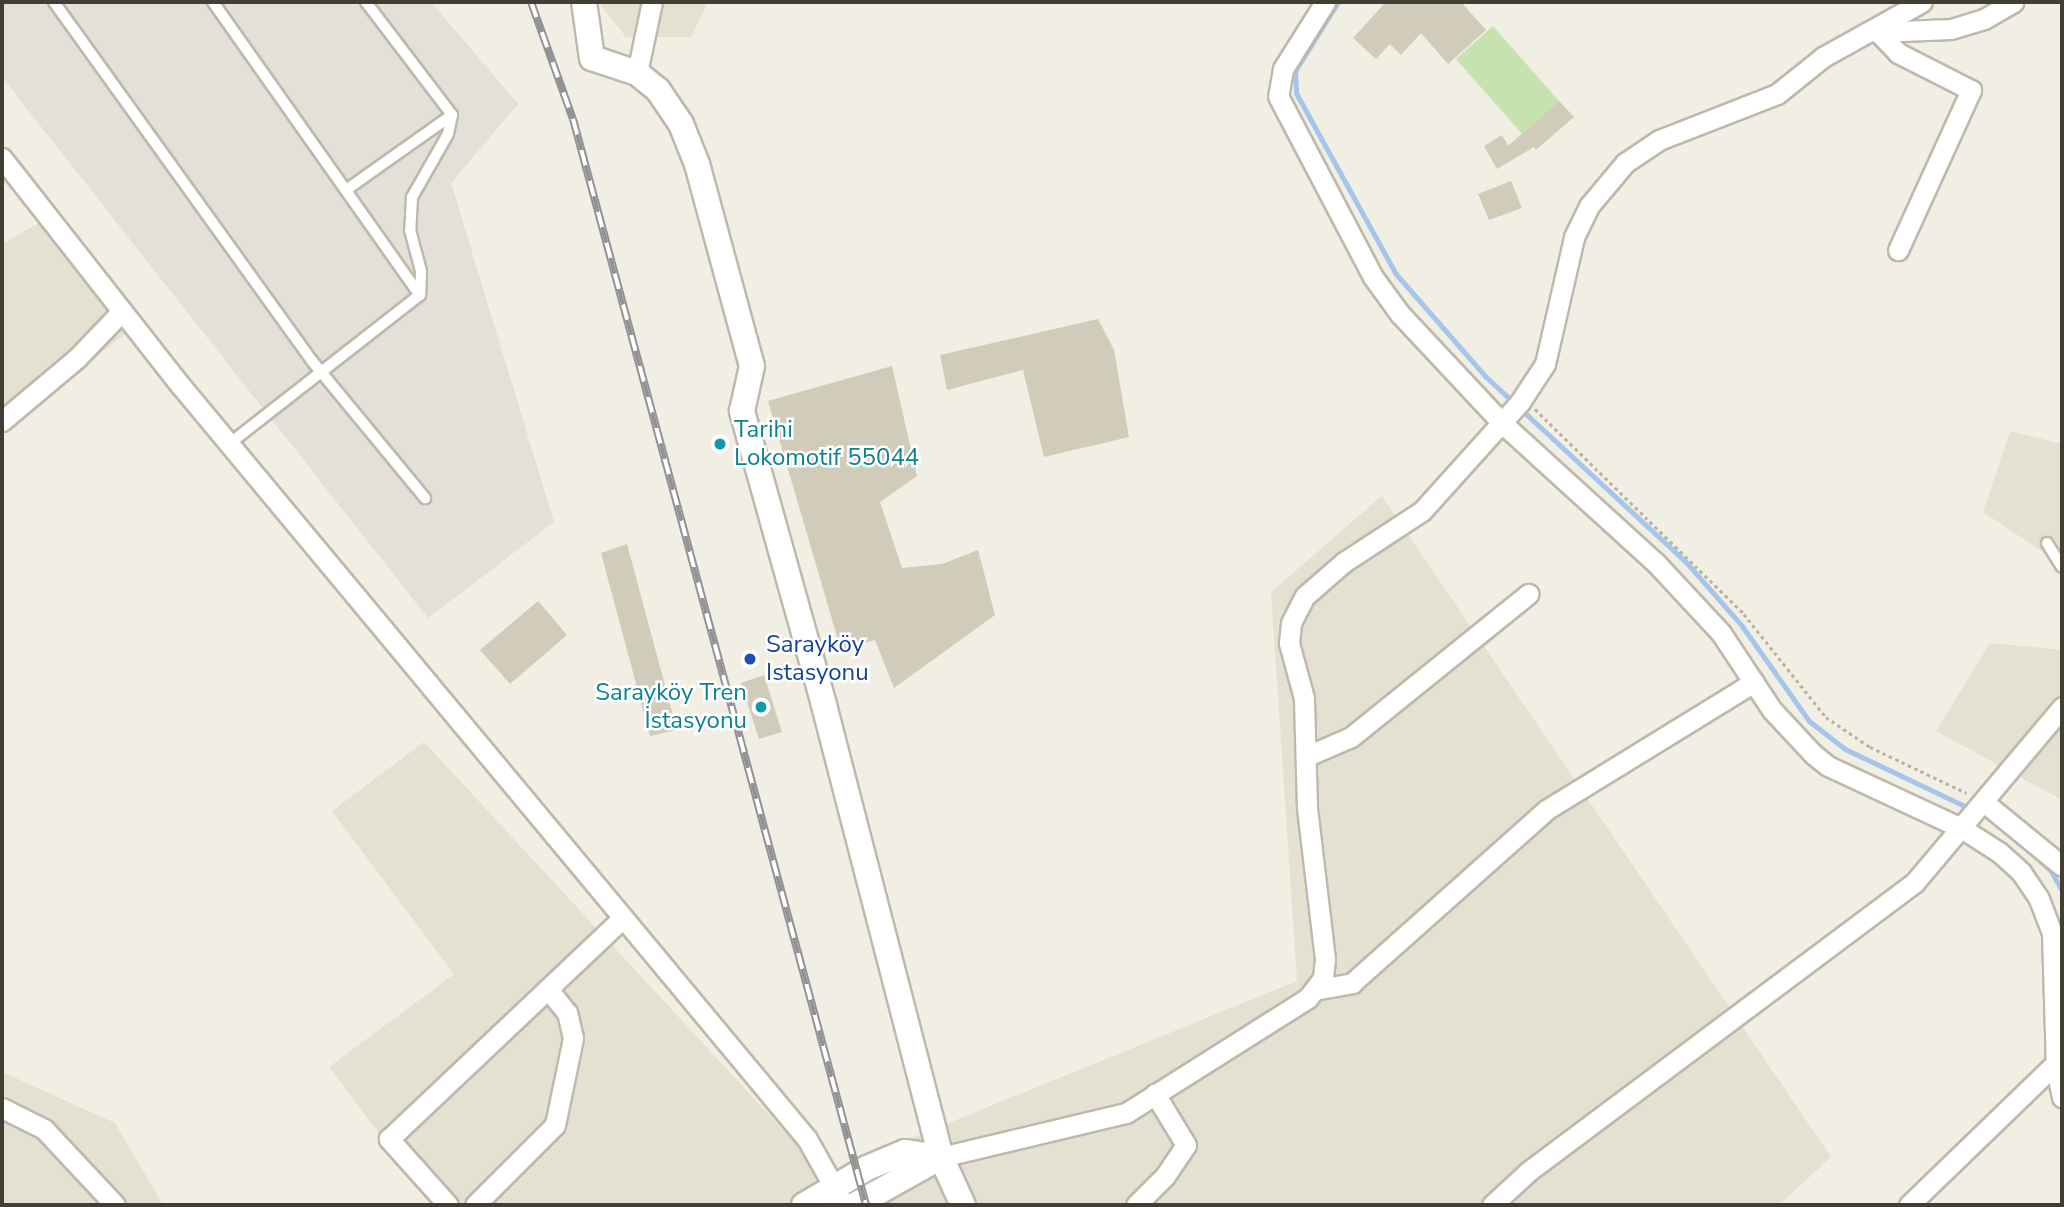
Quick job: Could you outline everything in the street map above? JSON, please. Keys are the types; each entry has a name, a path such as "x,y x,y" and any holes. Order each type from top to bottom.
{"street":[{"path":"584,2 592,58 637,73 658,90 681,124 697,164 752,366 741,411 824,705 941,1157 963,1205"},
{"path":"637,73 652,2"},
{"path":"1325,2 1279,79 1283,111 1373,277 1400,314 1505,420 1655,562 1721,633 1785,726 1828,766 1966,826 2010,862 2039,899 2052,933 2059,1038 2056,1063 2062,1097"},
{"path":"855,1205 941,1157 1126,1113 1314,990 1323,978 1325,959 1307,807 1304,698 1289,643 1297,610 1319,581 1422,511 1522,399 1545,364 1574,237 1589,206 1625,163 1659,140 1777,94 1823,57 1876,30 1922,2"},
{"path":"1876,30 1951,29 1984,19 2014,2"},
{"path":"1876,30 1898,53 1972,90 1898,250"},
{"path":"2,158 229,444 807,1139 841,1196"},
{"path":"2,421 77,358 122,311"},
{"path":"1307,755 1350,737 1528,594"},
{"path":"1314,990 1352,983 1546,810 1754,682"},
{"path":"1492,1205 1529,1171 1914,883 1966,826 2062,707"},
{"path":"1984,804 2062,866"},
{"path":"448,1205 389,1139 623,918"},
{"path":"475,1205 555,1125 573,1038 567,1013 548,989"},
{"path":"1909,1205 2056,1063"},
{"path":"1136,1205 1186,1145 1155,1094"},
{"path":"2,1108 44,1129 115,1205"},
{"path":"804,1205 841,1196 905,1152 941,1157"}],"lane":[{"path":"54,2 322,372 425,498"},
{"path":"213,2 420,295"},
{"path":"229,444 420,295 421,271 410,230 412,197 449,134 452,115 366,2"},
{"path":"346,190 452,115"},
{"path":"2047,543 2062,567"}],"path":[{"path":"1522,399 1744,614 1826,718 1862,743 1984,804"}],"shaded area":[{"path":"2,2 431,2 518,104 451,183 554,522 428,618 2,77"},
{"path":"598,2 708,2 691,37 626,37"},
{"path":"58,212 126,333 2,434 2,244"},
{"path":"2010,431 2062,444 2062,565 1983,512"},
{"path":"1382,496 1831,1157 1779,1205 432,1205 329,1067 454,974 332,811 424,742 824,1174 1297,981 1271,592"},
{"path":"1990,643 2062,650 2062,800 1936,731"},
{"path":"2,1072 115,1123 163,1205 2,1205"}],"green space":[{"path":"1493,26 1559,101 1522,134 1456,59"}],"building":[{"path":"1386,2 1461,2 1486,30 1448,64 1421,33 1401,55 1390,44 1376,59 1353,38"},
{"path":"1559,101 1574,117 1536,150 1534,147 1497,169 1484,146 1502,135 1508,146"},
{"path":"1511,181 1522,208 1489,220 1478,194"},
{"path":"1098,319 1114,350 1129,437 1044,457 1023,370 947,390 940,355"},
{"path":"892,366 917,476 880,502 902,568 942,564 978,550 995,615 894,688 875,640 841,650 768,401"},
{"path":"627,544 677,730 650,736 601,553"},
{"path":"538,601 567,635 510,684 480,650"},
{"name":"Sarayköy Tren İstasyonu","path":"764,675 782,732 759,739 741,683"}],"waterway":[{"path":"1338,2 1295,71 1296,93 1396,274 1485,376 1686,562 1742,626 1809,721 1845,749 1971,809"},
{"path":"2029,851 2051,871 2062,891"}],"railway":[{"path":"531,2 573,119 866,1205"}],"place":[{"name":"Tarihi Lokomotif 55044","path":"720,444"},
{"name":"Sarayköy Istasyonu","path":"750,659"},
{"name":"Sarayköy Tren İstasyonu","path":"761,707"}]}
